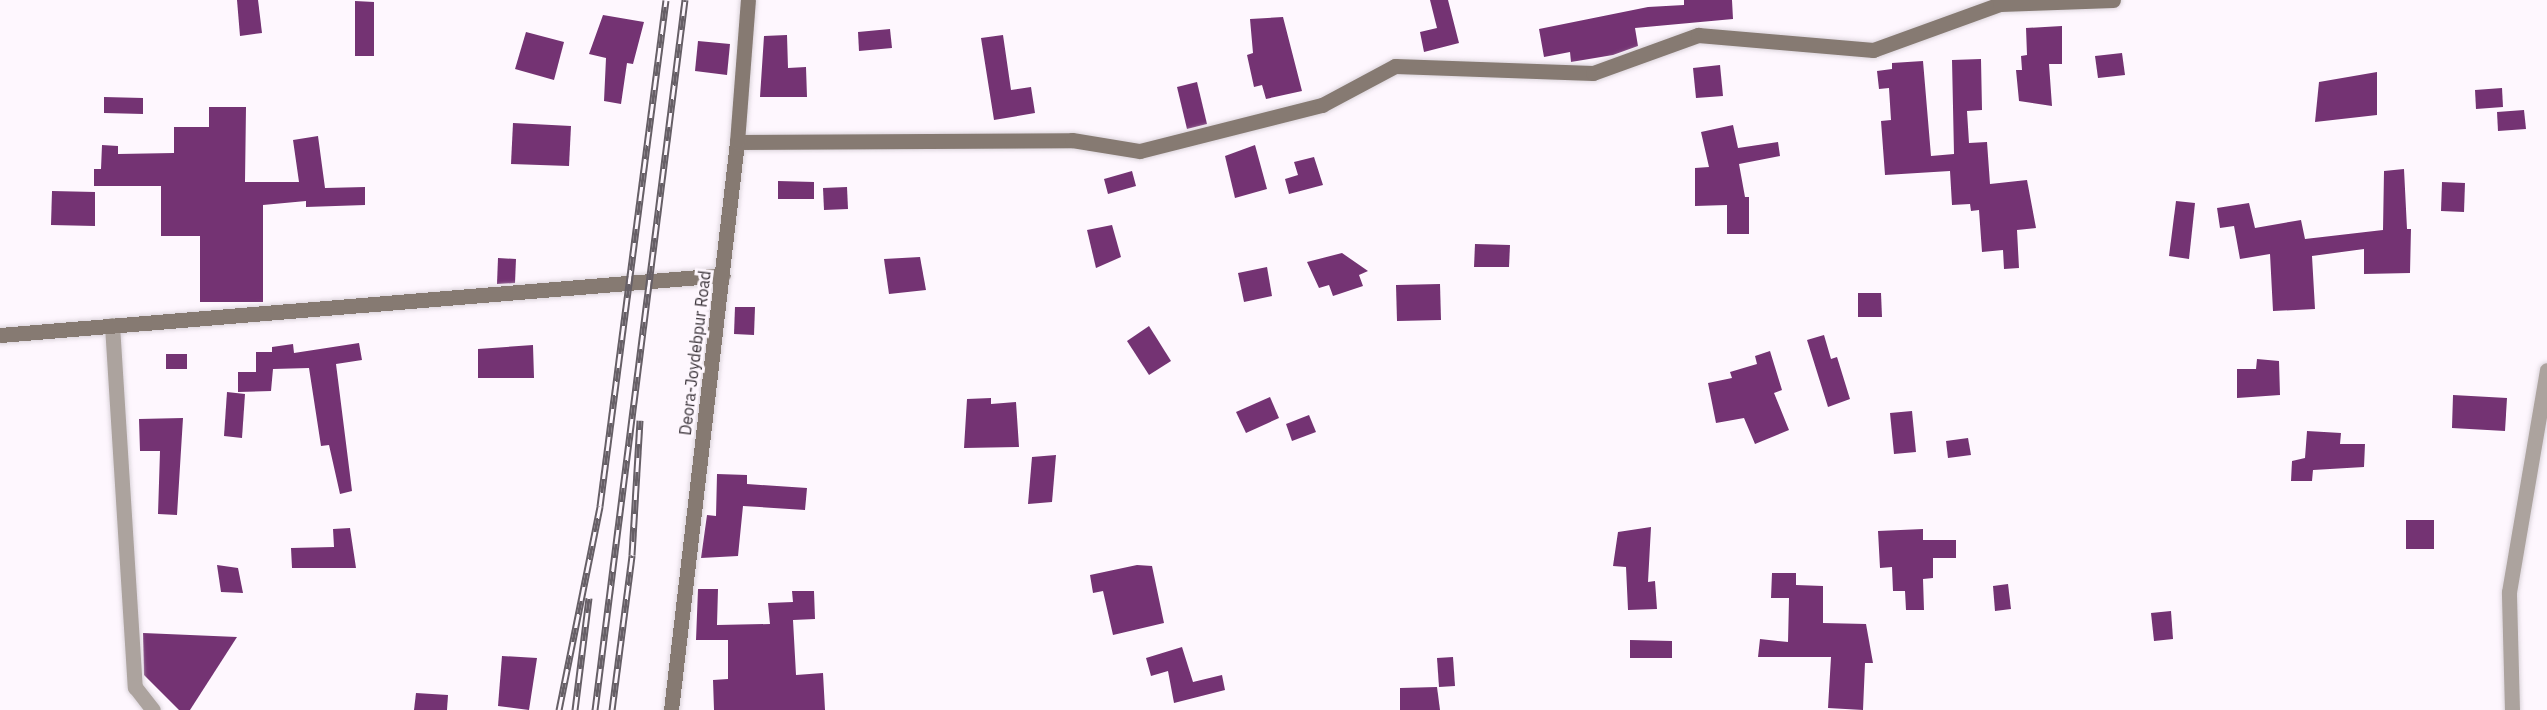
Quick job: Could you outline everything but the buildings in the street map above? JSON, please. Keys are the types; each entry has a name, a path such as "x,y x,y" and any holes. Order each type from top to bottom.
{"street":[{"name":"Deora-Joydebpur Road","path":"671,710 723,275 737,142 748,0"},
{"path":"737,142 1072,140 1140,152 1322,105 1395,66 1593,73 1698,35 1873,50 2000,4 2113,0"},
{"path":"0,335 723,275"},
{"path":"111,325 135,687 153,710"},
{"path":"2512,710 2509,592 2547,370"}],"railway":[{"path":"559,710 600,506 666,0"},
{"path":"595,710 685,0"},
{"path":"612,710 632,555 640,420"},
{"path":"575,710 589,598"}]}
